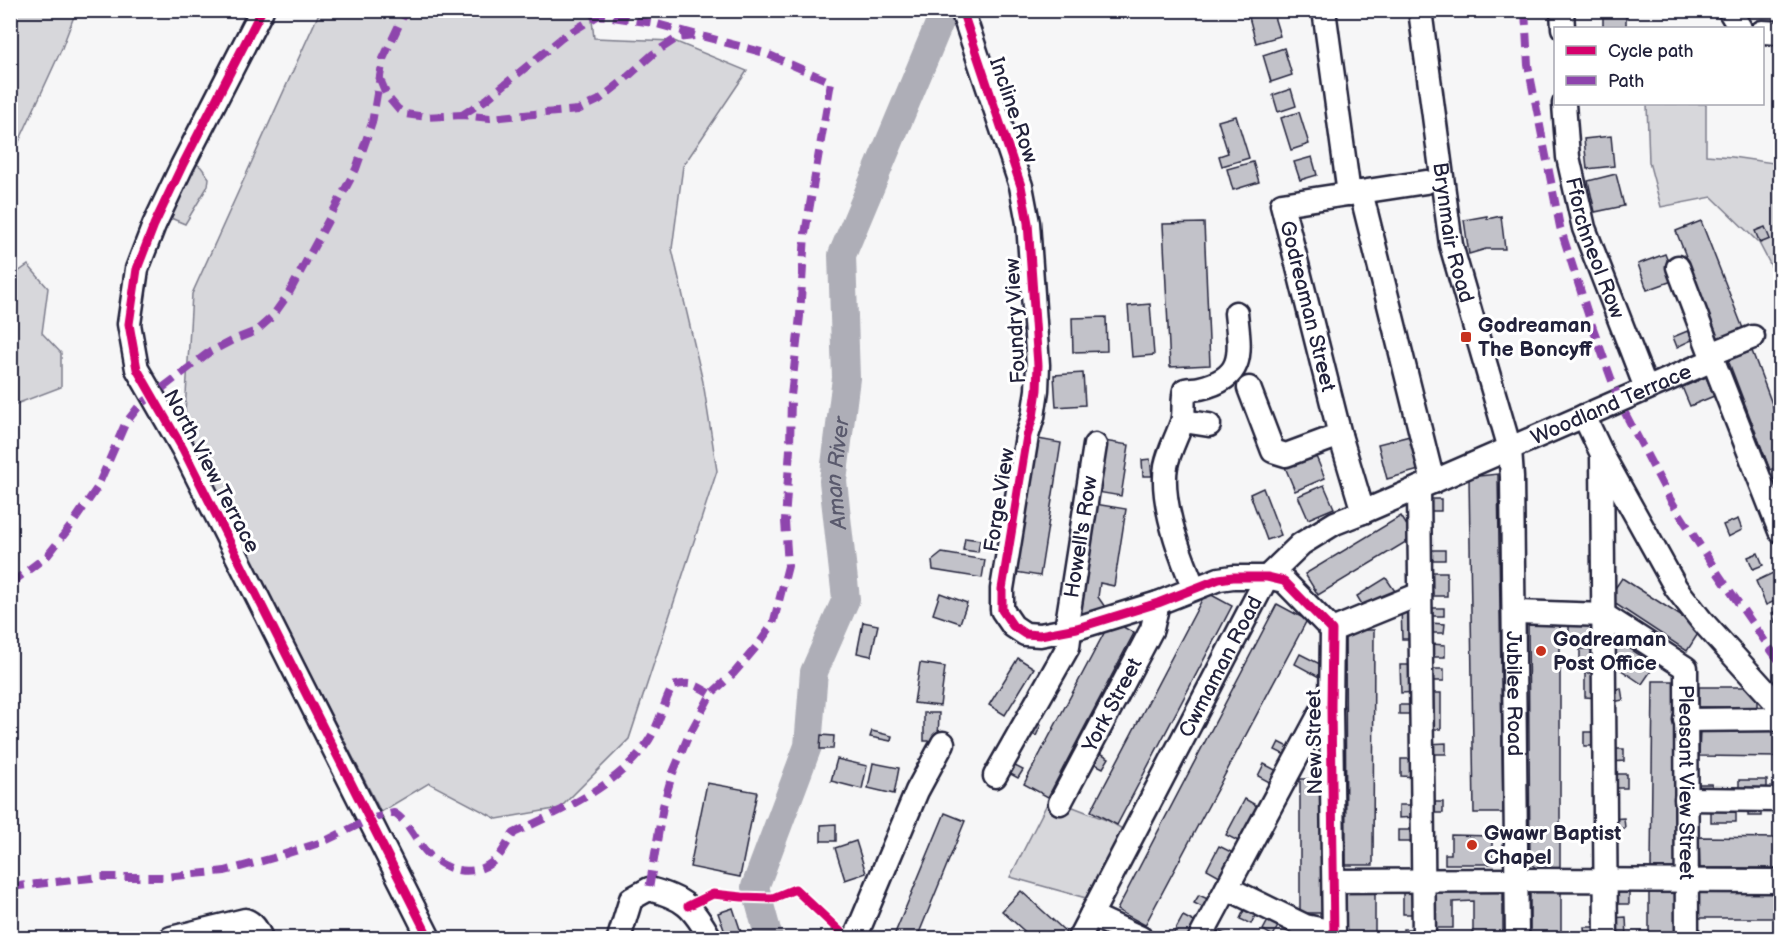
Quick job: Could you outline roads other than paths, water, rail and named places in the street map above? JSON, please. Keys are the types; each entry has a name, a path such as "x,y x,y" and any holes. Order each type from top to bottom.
{"street":[{"name":"North View Terrace","path":"262,10 182,166 154,225 137,269 129,324 137,369 183,449 429,939"},
{"name":"Incline Row","path":"962,10 1021,186 1029,223"},
{"path":"1324,10 1355,193 1426,485 1420,594 1424,939"},
{"name":"Brynmair Road","path":"1420,10 1451,245 1510,449"},
{"path":"1562,10 1563,27"},
{"path":"1729,10 1739,27"},
{"path":"1764,32 1780,33"},
{"name":"Fforchneol Row","path":"1564,105 1568,157 1584,228 1646,388"},
{"name":"Godreaman Street","path":"1364,512 1340,435 1282,204 1426,182"},
{"name":"Foundry View","path":"1029,223 1038,365 1033,417"},
{"name":"Woodland Terrace","path":"1678,267 1780,531"},
{"path":"1194,588 1165,498 1165,477 1167,464 1183,420 1185,390 1198,389 1219,381 1237,365 1239,344 1236,313"},
{"path":"1712,357 1753,337"},
{"name":"Woodland Terrace","path":"1510,449 1712,357"},
{"path":"1249,388 1273,451 1286,455 1340,435"},
{"path":"1584,416 1602,454 1676,588 1701,620 1780,707"},
{"name":"Forge View","path":"1033,417 1027,436 1002,589 1002,610 1013,626 1025,634 1040,635 1066,630"},
{"path":"1183,420 1209,425"},
{"name":"Howell's Row","path":"995,776 1068,646 1069,639 1066,630 1095,445"},
{"name":"Cwmaman Road","path":"1079,939 1267,577 1301,544 1335,523 1510,449"},
{"name":"Jubilee Road","path":"1510,449 1517,939"},
{"path":"1602,454 1606,939"},
{"path":"1066,630 1158,603 1219,579 1233,577 1267,577 1284,581 1332,630 1420,594"},
{"name":"York Street","path":"1060,803 1152,629 1158,603"},
{"path":"1514,612 1604,615"},
{"name":"Pleasant View Street","path":"1604,615 1686,668 1687,939"},
{"name":"New Street","path":"1332,630 1334,935"},
{"path":"1200,939 1321,712 1331,707"},
{"path":"1685,720 1780,719"},
{"path":"855,939 917,791 943,743"},
{"path":"1686,799 1780,800"},
{"path":"1334,881 1780,881"},
{"path":"1227,888 1305,926 1334,935"},
{"path":"619,939 631,899 649,889 670,894 688,906 699,918 710,939"},
{"path":"1091,915 1141,939"},
{"path":"171,939 244,920 255,926 261,939"}],"waterway":[{"name":"Aman River","path":"769,938 755,887 808,746 814,672 846,599 833,481 846,378 842,255 941,19 938,10"}],"place":[{"name":"Godreaman The Boncyff","path":"1466,337"},
{"name":"Godreaman Post Office","path":"1541,651"},
{"name":"Gwawr Baptist Chapel","path":"1472,845"}]}
